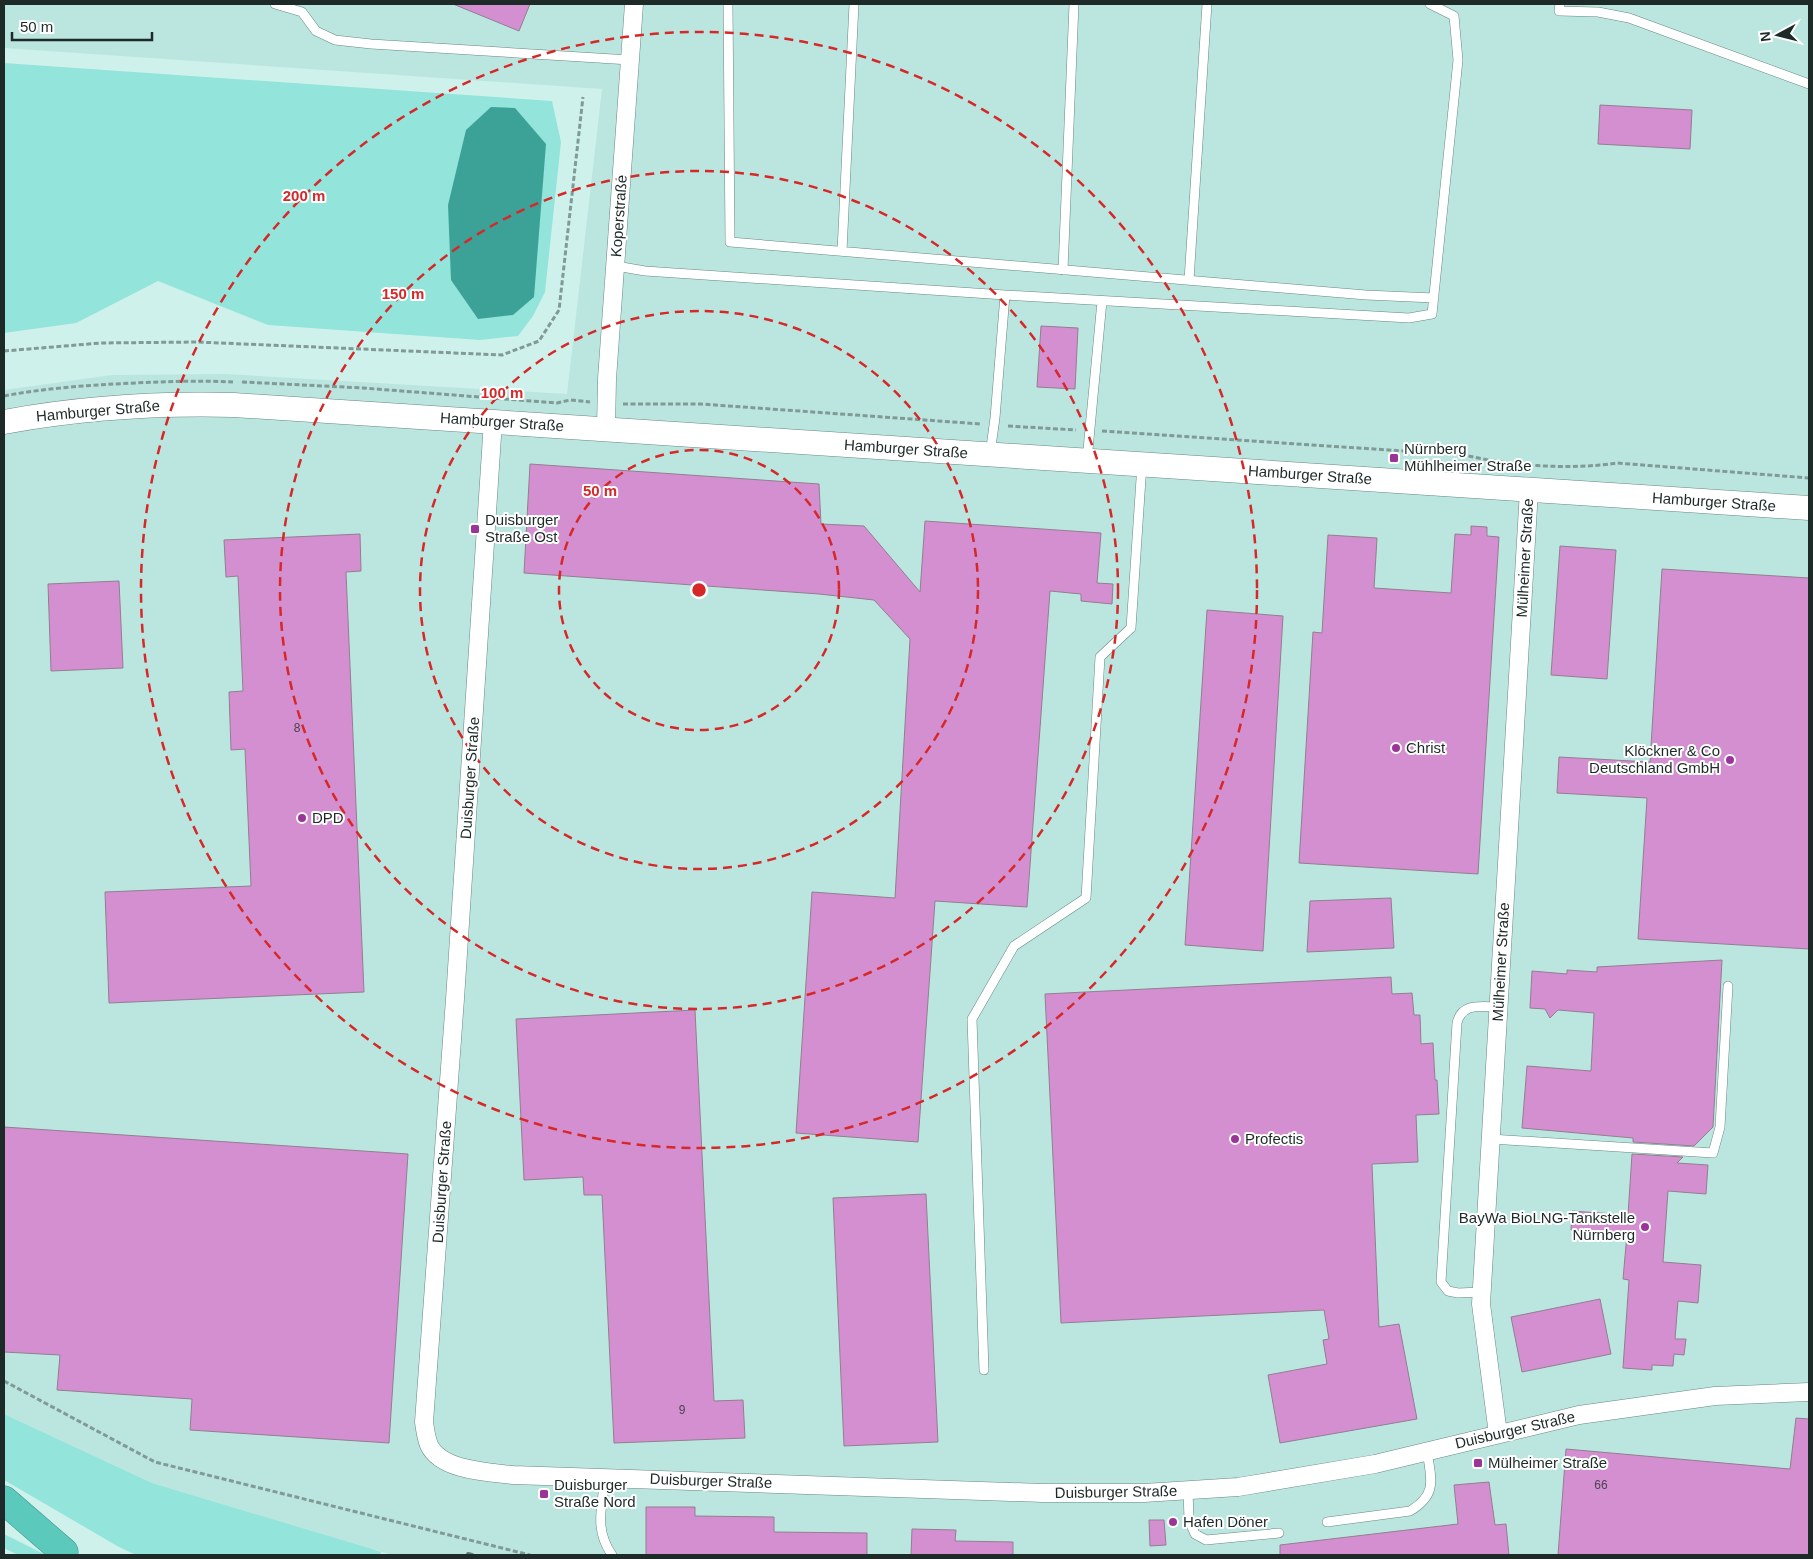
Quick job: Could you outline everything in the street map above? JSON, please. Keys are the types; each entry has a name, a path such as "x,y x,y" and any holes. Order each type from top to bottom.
{"highway":[{"path":"4,1500 68,1554"},
{"path":"4,1522 68,1554"}],"street":[{"name":"Koperstraße","path":"606,429 606,403 634,4"},
{"name":"Hamburger Straße","path":"4,422 82,410 135,406 198,404 259,406 1809,508"},
{"name":"Duisburger Straße","path":"493,421 455,999 424,1422 429,1446 442,1458 458,1467 514,1474 1043,1493 1144,1493 1256,1485 1374,1464 1579,1415 1715,1396 1809,1392"},
{"name":"Mülheimer Straße","path":"1498,1434 1481,1304 1528,490"}],"lane":[{"path":"275,4 302,12 316,31 334,40 630,60"},
{"path":"728,4 730,242 1366,295 1434,298"},
{"path":"842,251 854,4"},
{"path":"1063,270 1074,4"},
{"path":"1189,280 1207,4"},
{"path":"616,266 645,271 1102,301 1409,318 1432,314 1458,60 1454,16 1430,4"},
{"path":"1560,4 1559,11 1598,12 1628,18 1809,84"},
{"path":"990,454 1005,295"},
{"path":"1087,461 1102,301"},
{"path":"984,1370 972,1019 1014,946 1086,898 1100,657 1131,628 1142,464"},
{"path":"1491,1139 1713,1153 1720,1127 1728,986"},
{"path":"1482,1292 1458,1293 1448,1291 1441,1282 1457,1023 1459,1015 1469,1008 1499,1007"},
{"path":"1327,1522 1410,1511 1422,1504 1430,1494 1431,1476 1427,1451"},
{"path":"605,1478 600,1527 604,1543 612,1555"},
{"path":"1188,1490 1189,1520 1195,1534 1206,1540 1279,1533"}],"path":[{"path":"4,351 101,343 197,342 502,355 539,341 559,310 583,97"},
{"path":"4,396 79,386 203,381 363,388 557,403 570,400 639,405 665,403 701,404 1464,455 1491,461 1530,464 1568,466 1617,463 1809,478"},
{"path":"4,1380 155,1462 530,1555"}],"shaded area":[{"path":"4,4 1809,4 1809,1555 392,1555 152,1483 4,1414 4,390 112,375 225,374 567,394 602,89 4,48"},
{"path":"4,63 552,101 561,142 545,292 533,316 518,336 480,340 268,325 158,281 76,323 4,333"},
{"path":"491,107 515,108 546,144 534,297 513,315 478,319 451,280 448,205 466,130"},
{"path":"4,1414 152,1483 369,1548 381,1552 380,1555 136,1555 4,1480"},
{"path":"4,1534 46,1555 18,1555 4,1548"}],"building":[{"path":"453,4 530,4 519,31"},
{"path":"1600,105 1692,110 1690,149 1598,144"},
{"path":"1041,326 1078,328 1075,389 1037,387"},
{"path":"530,464 819,484 821,524 864,526 920,592 925,521 1101,533 1097,583 1113,584 1112,604 1081,601 1081,594 1050,591 1027,907 935,901 918,1142 796,1133 812,892 895,898 910,639 874,600 819,594 524,573"},
{"name":"Christ","path":"1471,526 1487,527 1487,536 1499,537 1478,874 1299,863 1313,632 1322,633 1328,535 1377,538 1374,588 1451,593 1455,534 1471,535"},
{"name":"DPD","path":"360,534 361,571 346,572 364,992 109,1003 105,892 251,886 245,749 231,750 229,692 243,691 238,576 226,577 224,540"},
{"path":"1560,546 1616,550 1607,679 1551,675"},
{"name":"Klöckner & Co Deutschland GmbH","path":"1662,569 1809,578 1809,949 1638,939 1647,798 1557,793 1559,757 1650,762"},
{"path":"119,581 123,668 51,671 48,584"},
{"path":"1207,610 1283,616 1263,951 1185,945"},
{"path":"1391,898 1394,948 1307,952 1310,901"},
{"path":"1722,960 1713,1127 1694,1146 1633,1142 1633,1138 1522,1128 1527,1066 1591,1071 1594,1013 1558,1010 1550,1018 1545,1009 1530,1008 1532,971 1567,974 1567,970 1597,972 1597,967"},
{"name":"Profectis","path":"1391,977 1392,994 1412,993 1414,1015 1420,1015 1421,1044 1433,1043 1439,1114 1416,1115 1418,1162 1372,1164 1379,1327 1399,1324 1417,1419 1280,1443 1268,1375 1327,1364 1323,1340 1329,1339 1324,1310 1061,1323 1045,994"},
{"path":"695,1010 714,1401 743,1400 745,1438 614,1443 602,1195 584,1195 583,1177 524,1180 516,1019"},
{"path":"4,1127 408,1154 389,1443 190,1430 192,1399 57,1390 60,1355 4,1352"},
{"path":"1632,1154 1683,1157 1677,1163 1708,1165 1706,1194 1668,1191 1663,1262 1701,1265 1698,1303 1678,1301 1675,1339 1686,1339 1684,1355 1674,1354 1673,1366 1652,1365 1652,1370 1623,1368 1629,1280 1623,1279 1627,1234 1571,1230 1572,1211 1628,1215"},
{"path":"926,1194 938,1442 844,1446 833,1198"},
{"path":"1600,1299 1611,1354 1522,1372 1511,1317"},
{"path":"1796,1418 1809,1419 1809,1555 1558,1555 1566,1449 1790,1469"},
{"path":"1489,1482 1495,1525 1506,1524 1509,1555 1280,1555 1280,1545 1458,1524 1454,1485"},
{"path":"646,1507 695,1507 695,1516 774,1517 774,1532 867,1533 867,1555 646,1555"},
{"path":"1149,1520 1164,1520 1166,1545 1150,1546"},
{"path":"912,1529 956,1530 955,1541 1013,1542 1013,1555 911,1555"}],"railway":[{"path":"468,1554 472,1555"}],"place":[{"name":"Nürnberg Mühlheimer Straße","path":"1394,458"},
{"name":"Duisburger Straße Ost","path":"475,529"},
{"name":"Christ","path":"1396,748"},
{"name":"Klöckner & Co Deutschland GmbH","path":"1730,760"},
{"name":"DPD","path":"302,818"},
{"name":"Profectis","path":"1235,1139"},
{"name":"BayWa BioLNG-Tankstelle Nürnberg","path":"1645,1227"},
{"name":"Mülheimer Straße","path":"1478,1463"},
{"name":"Duisburger Straße Nord","path":"544,1494"},
{"name":"Hafen Döner","path":"1173,1522"}]}
